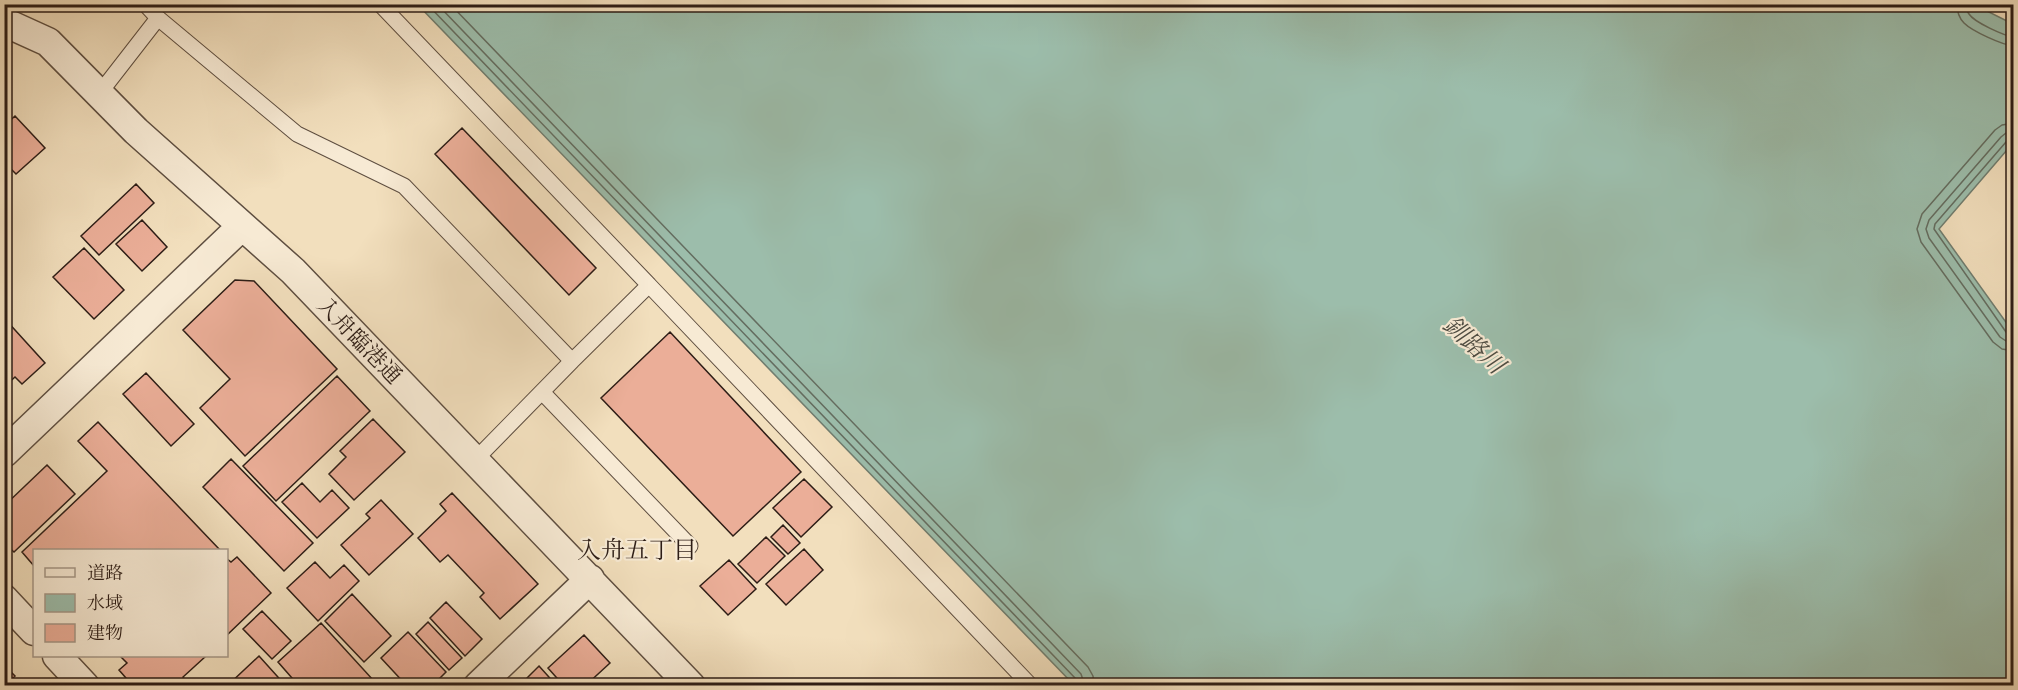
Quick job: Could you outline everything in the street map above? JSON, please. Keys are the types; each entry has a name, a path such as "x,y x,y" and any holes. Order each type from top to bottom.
{"street":[{"name":"入舟臨港通","path":"4,22 48,42 136,132 293,271 691,686"},
{"path":"4,453 242,225"},
{"path":"478,686 590,579"},
{"path":"4,599 33,631"},
{"path":"58,657 85,686"}],"lane":[{"path":"145,4 158,18 297,134 404,186 572,361"},
{"path":"380,4 1031,686"},
{"path":"99,94 158,18"},
{"path":"475,460 649,285"},
{"path":"542,392 690,546"}],"water":[{"name":"釧路川","path":"418,5 1975,5 2013,24 2013,143 1939,229 2013,332 2013,685 1074,685"}],"building":[{"path":"15,116 45,148 16,174 4,162 4,126"},
{"path":"462,128 596,268 569,295 435,154"},
{"path":"136,184 154,203 99,255 81,236"},
{"path":"142,220 167,247 142,271 116,244"},
{"path":"84,248 124,290 94,319 53,277"},
{"path":"235,280 254,281 337,369 245,456 200,408 230,379 183,330"},
{"path":"5,319 45,363 22,384 15,377 4,387"},
{"path":"670,332 801,472 733,536 601,398"},
{"path":"146,373 194,424 171,446 123,394"},
{"path":"337,376 370,411 276,501 243,466"},
{"path":"373,419 405,452 354,500 329,474 346,457 340,451"},
{"path":"98,422 219,549 33,549 33,565 22,552 107,471 78,441"},
{"path":"231,459 313,543 284,571 203,487"},
{"path":"47,465 75,494 14,552 4,543 4,506"},
{"path":"804,479 832,507 801,537 773,508"},
{"path":"302,483 320,502 332,490 349,508 317,538 282,502"},
{"path":"452,493 538,584 500,619 480,597 484,593 448,555 440,562 418,538 446,511 440,504"},
{"path":"381,500 413,534 369,575 341,545 370,518 366,514"},
{"path":"783,525 800,543 788,554 771,537"},
{"path":"766,537 785,556 757,583 738,564"},
{"path":"804,549 823,570 786,605 766,584"},
{"path":"237,557 271,593 228,634 228,560 231,562"},
{"path":"729,560 756,589 728,615 700,586"},
{"path":"315,562 330,578 344,565 359,581 318,621 287,588"},
{"path":"352,594 391,636 364,662 325,621"},
{"path":"446,602 482,639 465,656 430,618"},
{"path":"262,611 291,641 272,659 243,629"},
{"path":"428,622 462,658 449,670 416,634"},
{"path":"321,623 374,681 370,686 299,686 278,662"},
{"path":"408,632 446,672 432,686 407,686 381,658"},
{"path":"584,635 610,663 585,686 564,686 548,668"},
{"path":"259,656 286,686 227,686"},
{"path":"121,657 205,657 183,677 187,686 133,686 119,670 127,663"},
{"path":"4,665 15,676 5,686 4,686"},
{"path":"539,666 557,686 519,686"},
{"path":"22,680 28,686 16,686"}],"district":[{"name":"入舟五丁目","path":"637,550"}]}
